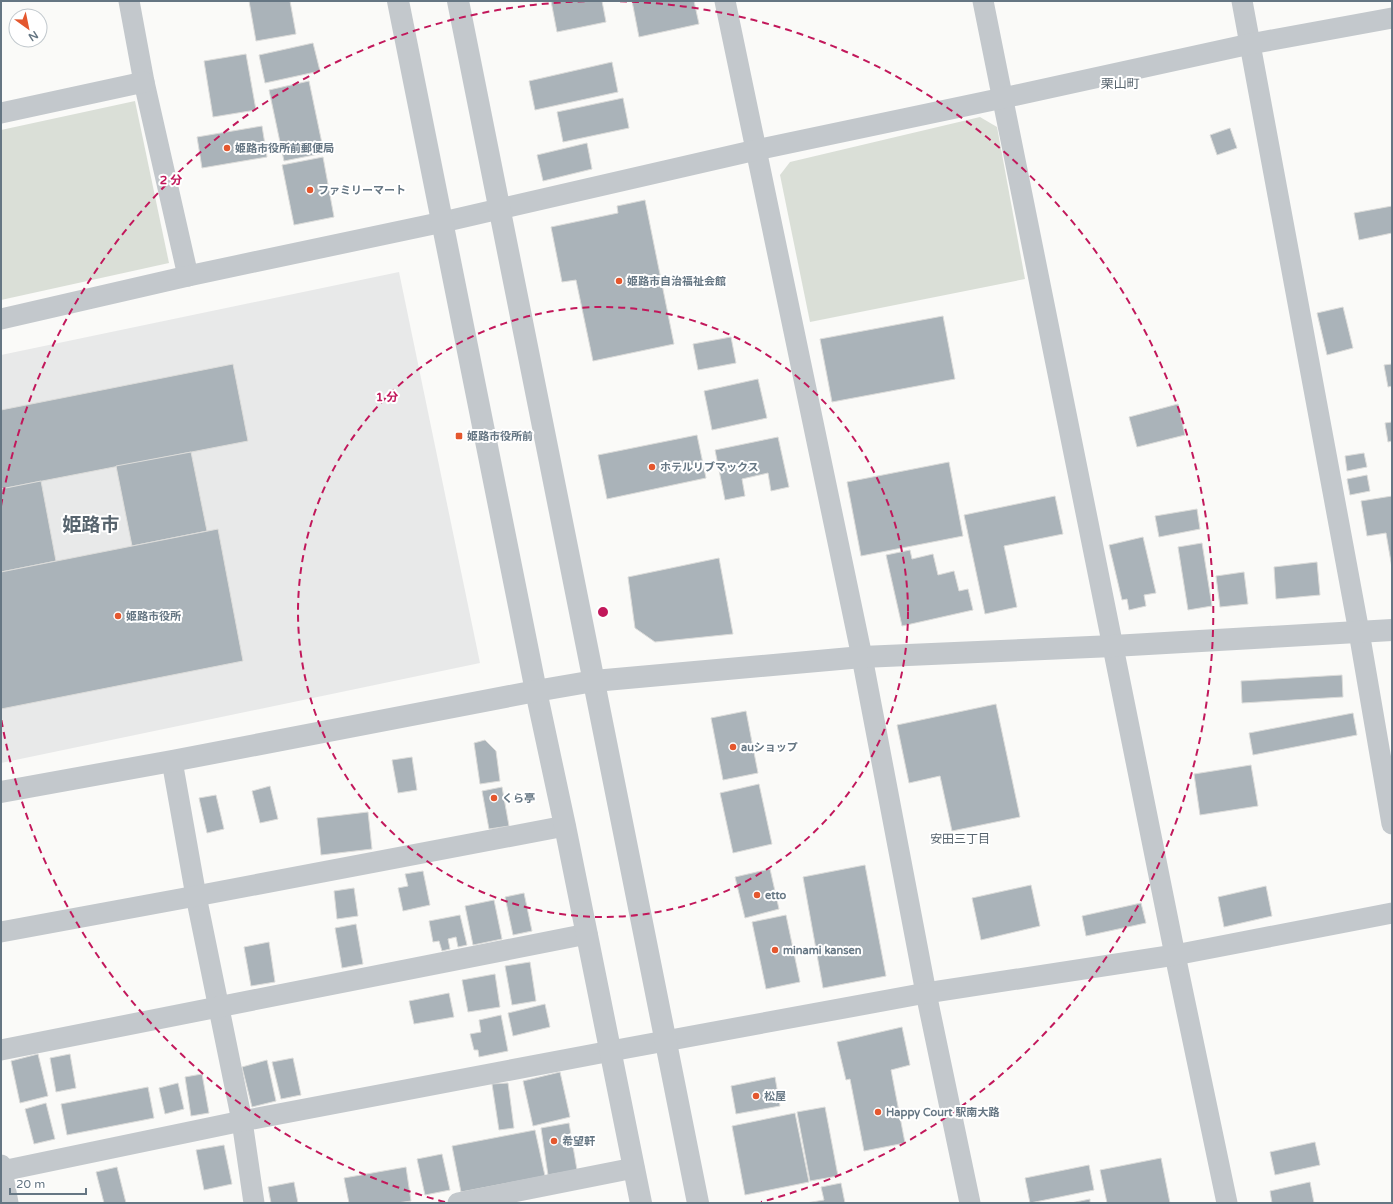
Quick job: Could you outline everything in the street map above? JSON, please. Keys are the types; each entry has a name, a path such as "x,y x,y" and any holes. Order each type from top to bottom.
{"street":[{"path":"129,1 144,82 188,276"},
{"path":"398,1 536,691 565,826 641,1203"},
{"path":"458,1 698,1203"},
{"path":"725,1 862,657 926,993 970,1203"},
{"path":"983,1 1004,98 1175,955 1227,1203"},
{"path":"1242,1 1359,632 1392,824"},
{"path":"1,319 188,276 443,222 756,150 1250,44 1392,18"},
{"path":"1,113 144,82"},
{"path":"1,792 594,681 862,657 1113,646 1392,630"},
{"path":"172,761 196,896 242,1121 254,1203"},
{"path":"1,932 565,826"},
{"path":"8,1203 2,1168 242,1121 926,993 1175,955 1392,913"},
{"path":"1,1050 586,934"},
{"path":"458,1203 634,1168"}],"shaded area":[{"path":"135,101 169,263 1,300 1,130"},
{"path":"980,117 997,127 1025,279 810,322 780,175 790,162"},
{"path":"399,272 480,663 1,763 1,355"}],"building":[{"path":"249,1 290,1 296,34 256,41"},
{"path":"551,1 602,1 606,22 557,32"},
{"path":"632,1 694,1 699,24 639,37"},
{"path":"313,43 320,71 265,83 259,55"},
{"path":"246,54 256,110 213,117 204,61"},
{"path":"612,62 618,92 535,110 529,81"},
{"path":"309,81 324,153 284,161 269,90"},
{"path":"623,98 629,128 563,142 557,112"},
{"path":"262,126 267,157 202,168 197,137"},
{"path":"1230,128 1237,148 1217,155 1210,135"},
{"path":"587,143 592,169 543,181 537,155"},
{"path":"323,157 334,217 294,225 282,165"},
{"name":"姫路市自治福祉会館","path":"645,200 674,344 593,361 576,280 562,282 551,227 618,213 617,206"},
{"path":"1392,206 1392,233 1359,240 1354,213"},
{"path":"1343,307 1353,348 1327,355 1317,313"},
{"path":"943,316 955,379 832,402 820,339"},
{"path":"731,337 736,363 698,370 693,344"},
{"path":"233,364 248,441 1,489 1,410"},
{"path":"1392,364 1392,386 1388,387 1384,365"},
{"path":"758,379 767,418 712,430 704,391"},
{"path":"1178,404 1185,435 1137,447 1129,417"},
{"path":"1392,422 1392,441 1388,442 1385,423"},
{"path":"697,435 706,478 607,499 598,455"},
{"path":"778,437 789,487 771,491 768,473 742,479 745,496 725,500 715,450"},
{"path":"191,452 207,531 132,546 116,466"},
{"path":"1364,453 1367,467 1347,471 1345,456"},
{"path":"949,462 963,536 861,556 847,482"},
{"path":"1367,475 1370,491 1350,495 1347,479"},
{"path":"41,481 56,561 1,572 1,489"},
{"path":"1055,496 1063,534 1004,546 1017,607 985,614 964,515"},
{"path":"1392,496 1392,568 1386,533 1367,536 1361,501"},
{"path":"1197,509 1200,529 1159,537 1155,516"},
{"name":"姫路市役所","path":"218,529 243,661 1,709 1,572"},
{"path":"1143,537 1156,593 1144,595 1146,606 1129,610 1127,599 1122,600 1109,545"},
{"path":"1202,543 1212,606 1188,610 1178,547"},
{"path":"910,550 912,559 933,554 938,575 954,571 959,591 968,589 973,610 902,626 886,555"},
{"path":"719,558 733,634 655,642 635,628 628,577"},
{"path":"1317,562 1320,595 1276,599 1274,567"},
{"path":"1244,572 1248,604 1220,607 1216,576"},
{"path":"1342,675 1343,697 1242,703 1241,681"},
{"path":"996,704 1020,817 952,831 940,776 909,783 897,725"},
{"path":"746,711 758,773 723,780 711,718"},
{"path":"1353,713 1357,735 1253,755 1249,733"},
{"path":"485,740 496,751 500,781 480,784 474,743"},
{"path":"412,757 417,790 398,793 392,760"},
{"path":"1251,765 1258,806 1200,815 1194,774"},
{"path":"759,784 772,844 733,853 720,793"},
{"path":"270,786 278,819 260,823 252,791"},
{"path":"502,787 509,826 489,829 482,791"},
{"path":"216,795 224,829 207,833 199,798"},
{"path":"368,812 372,849 321,855 317,818"},
{"path":"865,865 886,976 823,988 803,877"},
{"path":"770,869 779,909 745,918 735,877"},
{"path":"423,871 430,905 403,911 398,888 408,886 405,874"},
{"path":"1031,885 1040,926 981,940 972,898"},
{"path":"1266,886 1272,916 1224,927 1218,897"},
{"path":"354,888 358,916 337,919 334,891"},
{"path":"524,893 532,931 513,935 505,897"},
{"path":"494,900 502,939 473,945 465,906"},
{"path":"1141,903 1146,923 1086,936 1082,916"},
{"path":"460,915 467,945 458,947 456,937 448,939 450,949 442,951 439,941 433,942 429,921"},
{"path":"786,915 800,982 766,989 752,922"},
{"path":"356,924 363,964 342,968 335,928"},
{"path":"269,942 275,982 251,986 244,947"},
{"path":"530,962 536,1001 512,1005 505,966"},
{"path":"495,974 500,1007 468,1012 462,980"},
{"path":"449,993 454,1017 414,1024 409,1001"},
{"path":"545,1004 550,1027 513,1036 508,1013"},
{"path":"501,1015 508,1051 479,1057 478,1050 474,1050 470,1034 481,1032 479,1020"},
{"name":"Happy Court 駅南大路","path":"902,1027 910,1065 891,1070 905,1143 864,1151 850,1079 846,1080 837,1042"},
{"path":"38,1054 48,1096 20,1103 11,1061"},
{"path":"70,1054 76,1088 56,1092 50,1058"},
{"path":"293,1058 301,1095 281,1099 272,1062"},
{"path":"267,1060 276,1101 252,1107 242,1067"},
{"path":"560,1072 570,1117 533,1126 523,1081"},
{"path":"202,1074 209,1113 191,1116 185,1077"},
{"name":"松屋","path":"775,1077 780,1106 736,1114 731,1086"},
{"path":"178,1083 184,1109 165,1114 159,1088"},
{"path":"508,1083 514,1128 499,1130 492,1084"},
{"path":"148,1087 154,1118 67,1135 61,1104"},
{"path":"46,1103 55,1139 34,1144 25,1109"},
{"path":"825,1107 838,1176 810,1181 797,1112"},
{"path":"795,1113 809,1182 745,1195 732,1126"},
{"path":"569,1123 577,1170 548,1175 541,1128"},
{"path":"535,1130 545,1176 461,1192 452,1146"},
{"path":"1315,1142 1320,1165 1275,1175 1270,1152"},
{"path":"224,1145 232,1184 204,1190 196,1150"},
{"path":"442,1154 450,1190 425,1195 417,1159"},
{"path":"1161,1158 1170,1203 1107,1203 1100,1170"},
{"path":"1089,1165 1094,1190 1030,1203 1025,1178"},
{"path":"117,1167 126,1203 104,1203 96,1172"},
{"path":"406,1167 411,1201 397,1203 349,1203 344,1178"},
{"path":"294,1182 298,1203 271,1203 268,1187"},
{"path":"1310,1182 1314,1203 1272,1203 1270,1191"},
{"path":"841,1183 845,1203 806,1203 824,1200 821,1187"},
{"path":"1090,1199 1090,1203 1071,1203"}],"place":[{"name":"姫路市役所前郵便局","path":"227,148"},
{"name":"ファミリーマート","path":"310,190"},
{"name":"姫路市自治福祉会館","path":"619,281"},
{"name":"姫路市役所前","path":"459,436"},
{"name":"ホテルリブマックス","path":"652,467"},
{"name":"姫路市役所","path":"118,616"},
{"name":"auショップ","path":"733,747"},
{"name":"くら亭","path":"494,798"},
{"name":"etto","path":"757,895"},
{"name":"minami kansen","path":"775,950"},
{"name":"松屋","path":"756,1096"},
{"name":"Happy Court 駅南大路","path":"878,1112"},
{"name":"希望軒","path":"554,1141"}],"district":[{"name":"栗山町","path":"1120,84"},
{"name":"姫路市","path":"91,525"},
{"name":"安田三丁目","path":"960,839"}]}
